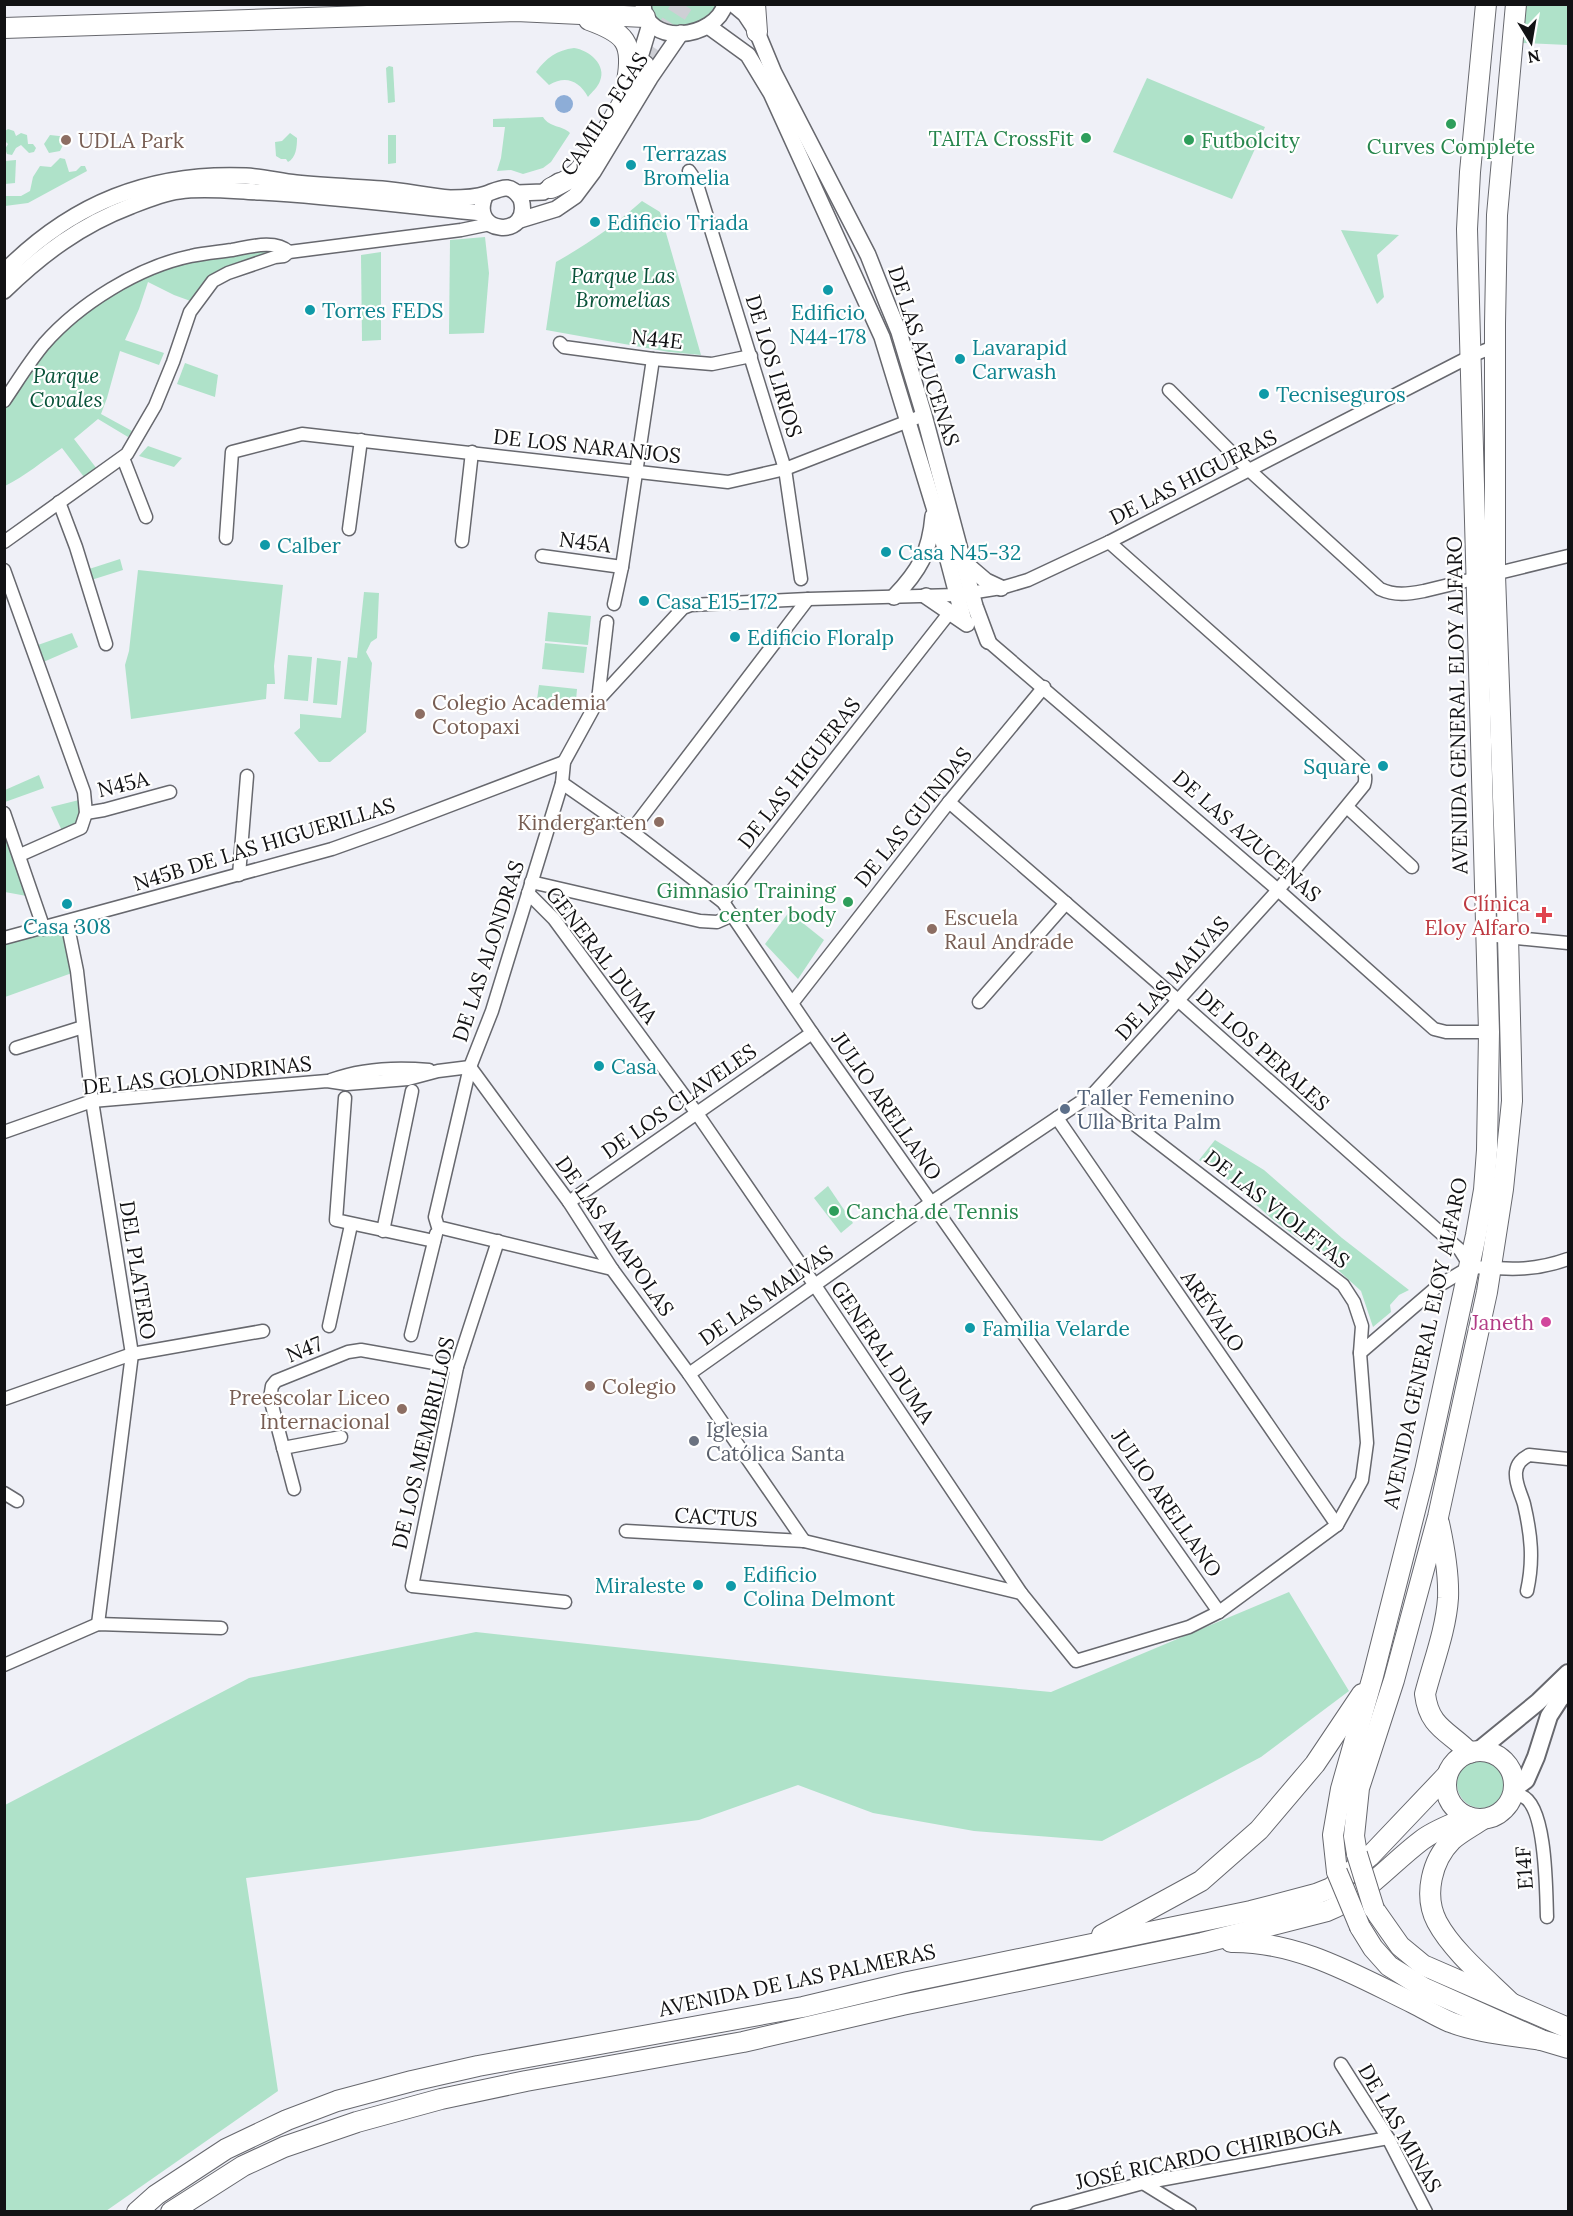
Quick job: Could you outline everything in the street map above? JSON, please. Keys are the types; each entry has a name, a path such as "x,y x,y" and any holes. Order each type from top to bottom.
{"main road":[{"path":"755,4 757,32"},
{"name":"AVENIDA GENERAL ELOY ALFARO","path":"1486,4 1470,172 1467,229 1471,356 1508,936 1512,1101 1503,1189 1491,1268 1438,1517 1394,1680 1359,1788 1354,1836 1357,1854 1374,1909 1400,1946 1423,1965 1569,2028"},
{"name":"AVENIDA GENERAL ELOY ALFARO","path":"1516,4 1497,215 1496,346 1486,577 1486,935 1489,1032 1484,1190 1470,1267 1425,1472 1373,1676 1341,1789 1333,1835 1337,1872 1360,1927 1373,1948 1389,1966 1441,1997 1541,2040 1569,2048"},
{"path":"4,28 516,11 646,15"},
{"path":"570,13 614,29 627,44 631,60 627,81"},
{"path":"551,188 578,172 644,65"},
{"path":"1438,1517 1448,1597 1425,1694 1426,1705 1429,1714 1439,1727 1474,1752 1497,1756 1505,1762 1513,1779 1513,1792"},
{"name":"AVENIDA DE LAS PALMERAS","path":"137,2211 189,2172 226,2149 287,2120 338,2101 412,2081 478,2066 803,2007 1251,1911 1316,1894 1331,1888 1370,1856 1447,1774 1456,1761 1474,1752 1538,1702 1569,1673"},
{"path":"1082,1946 1201,1881 1259,1830 1316,1764 1373,1676"},
{"path":"171,2211 243,2166 284,2147 357,2122 441,2099 526,2081 743,2042 902,2005 1202,1943 1305,1917 1345,1904 1425,1837 1501,1811 1513,1792 1526,1780 1549,1716 1560,1699 1569,1691"},
{"path":"1447,1774 1447,1795 1458,1812 1475,1818"},
{"path":"1475,1818 1442,1852 1434,1868 1431,1901 1436,1920 1451,1943 1512,2004"},
{"path":"1202,1943 1264,1944 1309,1954 1330,1962 1450,2022 1474,2029 1541,2040"}],"street":[{"path":"646,15 658,30 668,34 681,33 708,26 721,15 725,4"},
{"name":"DE LAS AZUCENAS","path":"733,4 745,14 757,32 774,73 868,255 899,332 964,562 964,621 1044,687 1278,890 1434,1029 1446,1032 1489,1032"},
{"name":"CAMILO EGAS","path":"517,194 543,192 551,188 578,160 638,64 646,15"},
{"name":"DE LAS AZUCENAS","path":"708,26 748,55 771,93 882,337 934,507 964,595 988,641"},
{"name":"CAMILO EGAS","path":"519,220 556,209 575,196 593,172 650,78 681,33"},
{"name":"DE LOS LIRIOS","path":"689,171 696,181 785,470 801,579"},
{"path":"4,272 53,230 87,209 122,192 174,179 245,176 450,198 470,198 504,187 517,194 523,206 519,220 509,228 502,228 486,218 290,194 178,191 145,200 94,221 61,241 4,291"},
{"path":"486,194 483,200 486,218"},
{"path":"4,542 123,458 155,406 190,312 204,290 213,281 228,273 284,256 289,252 461,230 486,218"},
{"path":"4,401 21,374 52,337 75,314 120,283 189,256 276,245 289,252"},
{"name":"N44E","path":"560,343 564,347 712,364 751,356"},
{"name":"DE LAS HIGUERAS","path":"894,597 964,595 1001,588 1052,570 1471,356 1496,346"},
{"path":"614,604 622,567 653,359"},
{"path":"1169,390 1248,469 1380,589 1403,594 1486,577 1569,556"},
{"name":"DE LOS NARANJOS","path":"226,538 231,455 236,450 302,434 728,482 785,470 924,415"},
{"path":"349,529 361,440"},
{"path":"462,541 472,452"},
{"path":"123,458 146,517"},
{"path":"59,502 76,547 106,644"},
{"path":"894,597 911,579 924,558 932,534 934,507"},
{"name":"DE LAS MALVAS","path":"689,1374 932,1202 1094,1093 1278,890 1361,791 1366,779 1360,765 1109,542"},
{"name":"N45A","path":"542,556 622,567"},
{"path":"964,562 986,581 1001,588"},
{"path":"4,570 84,792 86,813 81,828 20,855"},
{"path":"926,596 964,621"},
{"name":"DE LAS ALONDRAS","path":"411,1335 434,1241 470,1067 492,1011 562,783 564,762 598,700 683,608 691,605 894,597"},
{"path":"631,831 808,599"},
{"name":"DE LAS HIGUERAS","path":"723,902 950,612"},
{"name":"DE LAS ALONDRAS","path":"598,700 607,622"},
{"name":"DE LAS GUINDAS","path":"793,1002 949,802 1044,687"},
{"name":"N45B DE LAS HIGUERILLAS","path":"4,939 332,849 564,762"},
{"path":"239,875 247,776"},
{"name":"JULIO ARELLANO","path":"562,783 631,831 723,902 812,1033 1219,1612"},
{"name":"N45A","path":"86,813 170,792"},
{"name":"DE LOS PERALES","path":"949,802 1179,1000 1460,1250 1470,1267"},
{"path":"1347,807 1412,867"},
{"path":"4,813 44,929"},
{"path":"530,887 700,921 717,922 733,915"},
{"name":"GENERAL DUMA","path":"530,887 696,1112 1021,1593 1076,1661"},
{"path":"979,1002 1066,903"},
{"name":"DEL PLATERO","path":"67,922 77,971 92,1101 132,1354 98,1624"},
{"path":"1486,935 1569,943"},
{"path":"16,1048 83,1027"},
{"name":"DE LOS CLAVELES","path":"569,1202 812,1033"},
{"name":"DE LAS GOLONDRINAS","path":"4,1132 92,1101 327,1081 347,1074 409,1068 438,1071 470,1067"},
{"name":"DE LAS AMAPOLAS","path":"470,1067 569,1202 612,1269 689,1374 804,1541"},
{"path":"382,1231 412,1091"},
{"name":"DE LAS VIOLETAS","path":"1076,1661 1189,1627 1219,1612 1337,1525 1362,1480 1367,1443 1360,1353 1362,1326 1354,1302 1343,1285 1094,1093"},
{"path":"345,1098 336,1217 339,1222 434,1241"},
{"name":"ARÉVALO","path":"1057,1118 1337,1525"},
{"path":"436,1224 612,1269"},
{"path":"328,1326 351,1225"},
{"name":"DE LOS MEMBRILLOS","path":"498,1241 457,1368 412,1586 565,1602"},
{"path":"1360,1353 1438,1286 1470,1267 1536,1269 1569,1259"},
{"path":"4,1399 132,1354 263,1330"},
{"name":"N47","path":"294,1489 270,1398 272,1386 276,1381 348,1352 361,1350 457,1368"},
{"path":"283,1448 341,1437"},
{"path":"1527,1591 1531,1566 1531,1543 1522,1498 1516,1484 1517,1468 1520,1461 1529,1455 1569,1459"},
{"path":"4,1493 17,1501"},
{"name":"CACTUS","path":"626,1531 804,1541"},
{"path":"804,1541 1021,1593"},
{"path":"4,1665 98,1624 221,1628"},
{"name":"E14F","path":"1513,1792 1527,1800 1536,1817 1542,1837 1547,1917"},
{"name":"DE LAS MINAS","path":"1341,2064 1388,2138 1425,2211"},
{"name":"JOSÉ RICARDO CHIRIBOGA","path":"1037,2211 1143,2183 1388,2138"},
{"path":"1143,2183 1190,2211"}],"green space":[{"path":"647,5 718,5 713,12 699,22 692,25 675,26 657,23"},
{"path":"1526,5 1568,5 1568,45 1523,43"},
{"path":"574,48 591,55 601,69 602,75 599,83 588,97 572,81 561,80 549,85 536,72 552,56"},
{"path":"393,67 395,102 388,103 386,68"},
{"name":"Futbolcity","path":"1147,78 1265,127 1232,199 1113,152"},
{"path":"543,117 549,123 570,133 551,162 543,168 523,174 511,170 497,171 505,127 493,127 493,119"},
{"path":"8,129 14,131 16,136 21,133 27,135 28,144 33,144 36,148 34,152 29,153 21,145 12,155 7,154 5,149 8,144 5,141 5,131"},
{"path":"290,133 297,138 297,145 294,155 288,162 276,156 275,142 282,141"},
{"path":"50,135 68,137 69,141 64,143 60,151 49,153 44,144"},
{"path":"388,135 396,135 396,163 388,164"},
{"path":"60,158 65,159 69,172 76,171 81,166 85,166 87,171 28,203 5,206 5,196 21,196 30,191 33,177 40,166 51,167"},
{"path":"16,160 15,183 5,184 5,161"},
{"name":"Parque Las Bromelias","path":"642,201 660,212 701,355 669,352 546,330 556,262 601,234"},
{"path":"1341,230 1399,235 1377,255 1384,297 1377,304"},
{"path":"485,237 489,273 484,333 449,334 450,240"},
{"name":"Parque Covales","path":"284,248 228,273 196,303 148,282 125,340 164,353 159,365 120,351 101,414 132,431 128,437 98,419 74,439 97,469 84,477 62,448 5,486 5,399 44,344 120,283 189,256"},
{"path":"381,252 381,340 362,341 361,255"},
{"path":"185,363 218,375 215,397 177,384"},
{"path":"148,446 182,458 174,467 139,456"},
{"path":"120,559 123,570 88,581 86,570"},
{"path":"138,570 283,585 274,666 275,684 267,684 266,699 131,719 125,665 129,651"},
{"path":"364,592 379,593 377,638 371,642 366,652 372,663 366,732 330,762 319,762 294,733 300,728 300,714 341,718 348,657 357,658"},
{"path":"548,612 591,616 588,645 545,641"},
{"path":"72,633 78,647 41,663 35,646"},
{"path":"545,643 587,647 584,673 542,669"},
{"path":"288,655 312,657 308,701 284,699"},
{"path":"317,658 341,661 337,705 313,703"},
{"path":"539,685 577,689 575,711 536,707"},
{"path":"39,775 44,788 5,802 5,790"},
{"path":"79,800 81,826 64,835 51,807"},
{"path":"4,822 32,897 5,892"},
{"path":"789,912 824,940 798,979 765,944"},
{"path":"58,925 66,935 72,973 5,997 5,938"},
{"path":"1215,1140 1264,1170 1342,1238 1409,1290 1399,1295 1390,1305 1391,1312 1373,1327 1361,1291 1326,1259 1271,1218 1219,1172 1199,1160"},
{"name":"Cancha de Tennis","path":"828,1186 853,1223 841,1233 814,1198"},
{"path":"1289,1592 1349,1691 1261,1757 1102,1841 974,1831 873,1813 798,1785 699,1820 246,1878 278,2091 106,2211 5,2211 5,1805 249,1678 476,1632 1051,1692"},
{"path":"1481,1760 1498,1767 1505,1784 1498,1801 1481,1808 1464,1801 1457,1784 1464,1767"}],"water":[{"path":"564,95 570,98 573,104 570,110 564,113 558,110 555,104 558,98"}],"tunnel":[{"path":"644,65 683,4"}],"place":[{"name":"Curves Complete","path":"1451,124"},
{"name":"TAITA CrossFit","path":"1086,138"},
{"name":"UDLA Park","path":"66,140"},
{"name":"Futbolcity","path":"1189,140"},
{"name":"Terrazas Bromelia","path":"631,165"},
{"name":"Edificio Triada","path":"595,222"},
{"name":"Edificio N44-178","path":"828,290"},
{"name":"Torres FEDS","path":"310,310"},
{"name":"Lavarapid Carwash","path":"960,359"},
{"name":"Tecniseguros","path":"1264,394"},
{"name":"Calber","path":"265,545"},
{"name":"Casa N45-32","path":"886,552"},
{"name":"Casa E15-172","path":"644,601"},
{"name":"Edificio Floralp","path":"735,637"},
{"name":"Colegio Academia Cotopaxi","path":"420,714"},
{"name":"Square","path":"1383,766"},
{"name":"Kindergarten","path":"659,822"},
{"name":"Gimnasio Training center body","path":"848,902"},
{"name":"Casa 308","path":"67,904"},
{"name":"Clínica Eloy Alfaro","path":"1544,915"},
{"name":"Escuela Raul Andrade","path":"932,929"},
{"name":"Casa","path":"599,1066"},
{"name":"Taller Femenino Ulla Brita Palm","path":"1065,1109"},
{"name":"Cancha de Tennis","path":"834,1211"},
{"name":"Janeth","path":"1546,1322"},
{"name":"Familia Velarde","path":"970,1328"},
{"name":"Colegio","path":"590,1386"},
{"name":"Preescolar Liceo Internacional","path":"402,1409"},
{"name":"Iglesia Católica Santa","path":"694,1441"},
{"name":"Miraleste","path":"698,1585"},
{"name":"Edificio Colina Delmont","path":"731,1586"}]}
